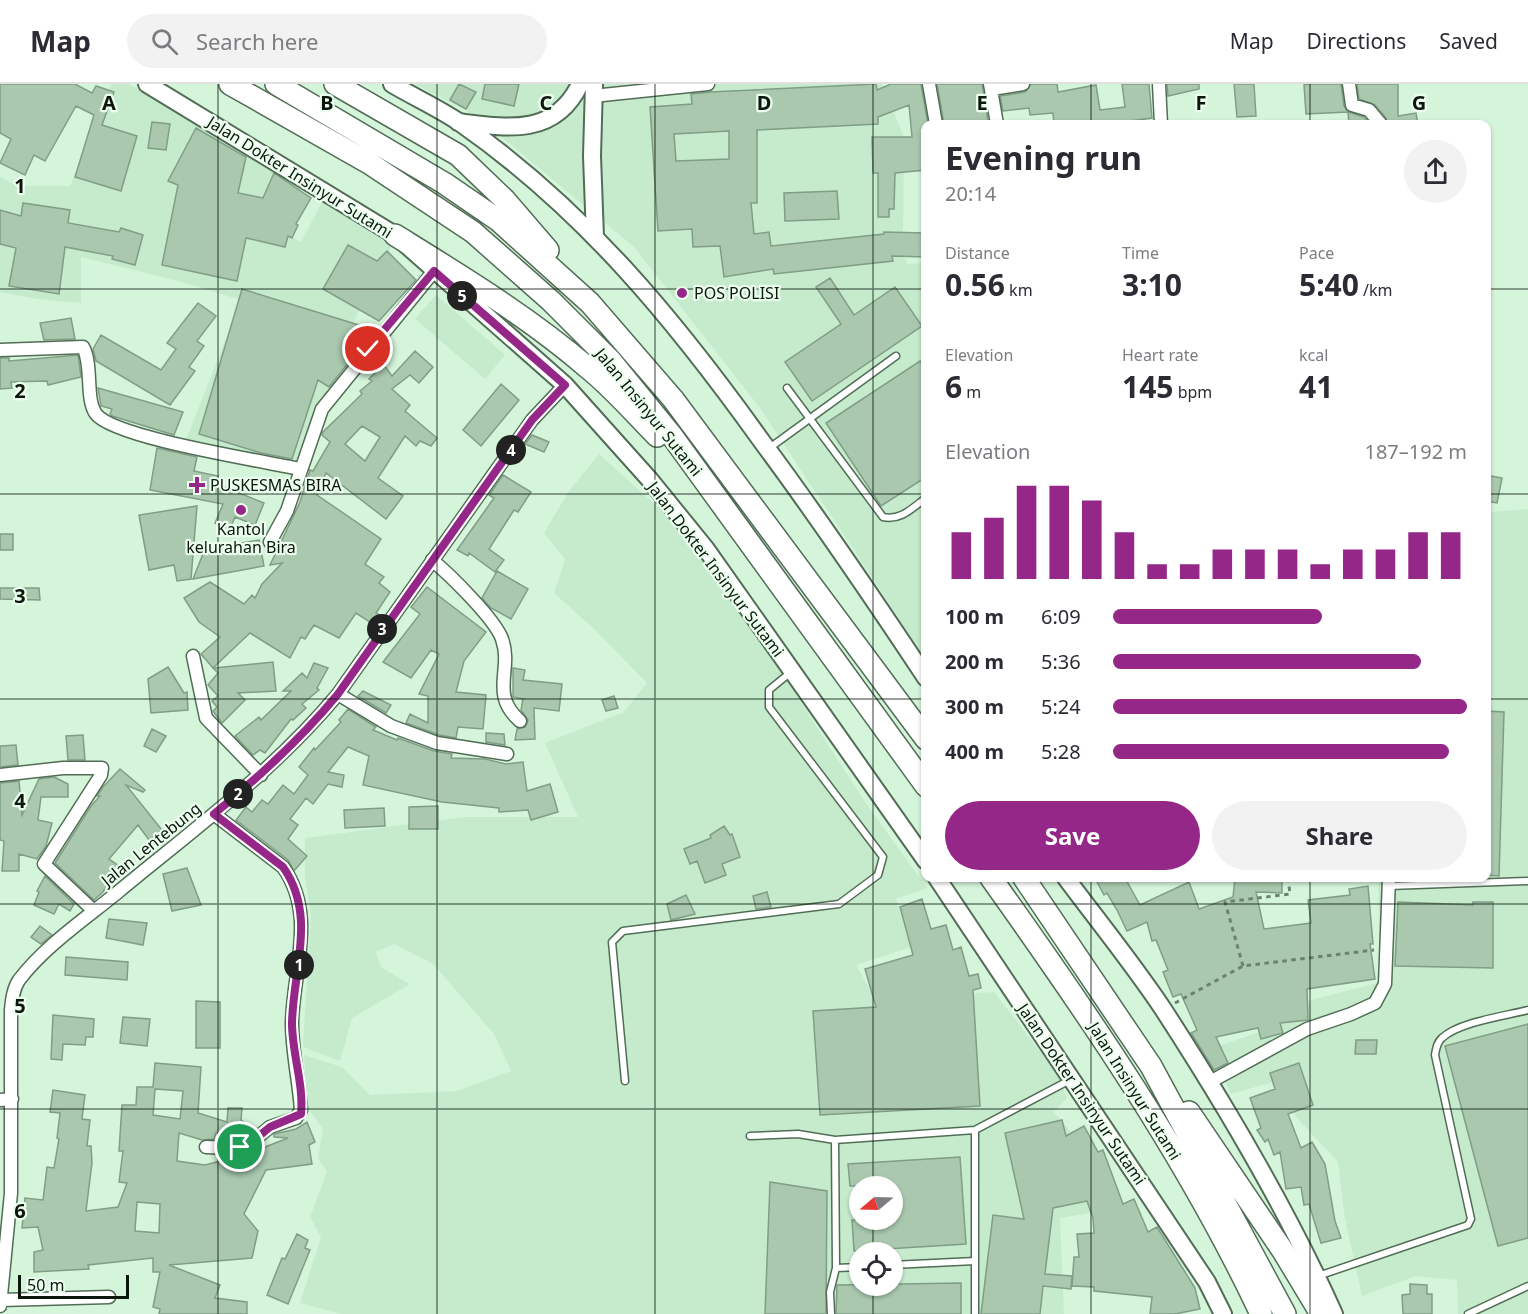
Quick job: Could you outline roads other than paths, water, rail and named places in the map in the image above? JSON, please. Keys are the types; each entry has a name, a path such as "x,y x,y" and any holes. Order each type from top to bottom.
{"highway":[{"name":"Jalan Insinyur Sutami","path":"230,84 369,163 473,232 534,286 610,360 672,436 921,779"},
{"name":"Jalan Insinyur Sutami","path":"276,84 444,183 498,220 590,303 672,399 921,732"},
{"path":"335,84 458,155 505,200 590,303"},
{"path":"396,235 459,275 589,368 663,442 743,532"},
{"name":"Jalan Insinyur Sutami","path":"994,882 1110,1048 1164,1135 1239,1267 1261,1314"},
{"name":"Jalan Insinyur Sutami","path":"1027,882 1151,1066 1285,1314"},
{"path":"1151,1066 1197,1122 1321,1314"}],"street":[{"name":"Jalan Dokter Insinyur Sutami","path":"147,84 396,235 565,385 650,480 706,549 921,854"},
{"path":"392,84 457,122 527,174 595,237 649,293 705,362 845,554 921,670"},
{"path":"457,122 507,128 533,125 553,116 568,104 580,84"},
{"path":"595,237 591,156 593,90 708,84"},
{"path":"929,84 935,120"},
{"path":"996,120 991,86 1023,84"},
{"path":"1159,84 1161,120"},
{"path":"1349,84 1352,105 1369,110 1377,120"},
{"path":"270,542 287,511 322,409 434,271"},
{"path":"0,350 83,347 94,410 104,422 178,445 300,469"},
{"name":"Jalan Lentebung","path":"1,1303 11,1193 6,1099 5,1010 17,983 32,965 94,911 261,775 313,724 338,694 532,420 565,385"},
{"path":"432,560 468,595 497,629 504,648 504,700 520,721"},
{"path":"193,656 206,718 261,775"},
{"path":"338,694 391,726 437,743 507,754"},
{"path":"0,775 73,768 102,768 101,775 44,864 94,911"},
{"path":"206,1147 234,1148 248,1145 270,1127 301,1114 292,1023 302,939 297,894 283,867 214,814"},
{"name":"Jalan Dokter Insinyur Sutami","path":"939,882 1208,1282 1223,1314"},
{"path":"1069,882 1162,1008 1263,1176 1317,1276 1334,1314"},
{"path":"1208,1083 1307,1029 1375,1003 1385,984 1389,882"},
{"path":"1,1303 109,1297"}],"lane":[{"path":"768,449 896,356"},
{"path":"787,388 884,517 893,519 900,517 921,502"},
{"path":"625,1081 612,942 623,931 839,904 878,875 882,866 883,857 770,707 769,690 792,671"},
{"path":"1491,881 1528,881"},
{"path":"1317,1276 1468,1225 1471,1219 1435,1055 1437,1044 1443,1037 1461,1028 1528,1010"},
{"path":"750,1136 798,1134 835,1140 975,1130 1073,1079"},
{"path":"975,1130 975,1314"},
{"path":"831,1314 830,1292 836,1268 835,1140"},
{"path":"903,1264 975,1261"},
{"path":"836,1268 849,1267"},
{"path":"1468,1314 1528,1286"}],"place":[{"name":"POS POLISI","path":"682,293"},
{"name":"PUSKESMAS BIRA","path":"197,485"},
{"name":"Kantol kelurahan Bira","path":"241,510"}]}
